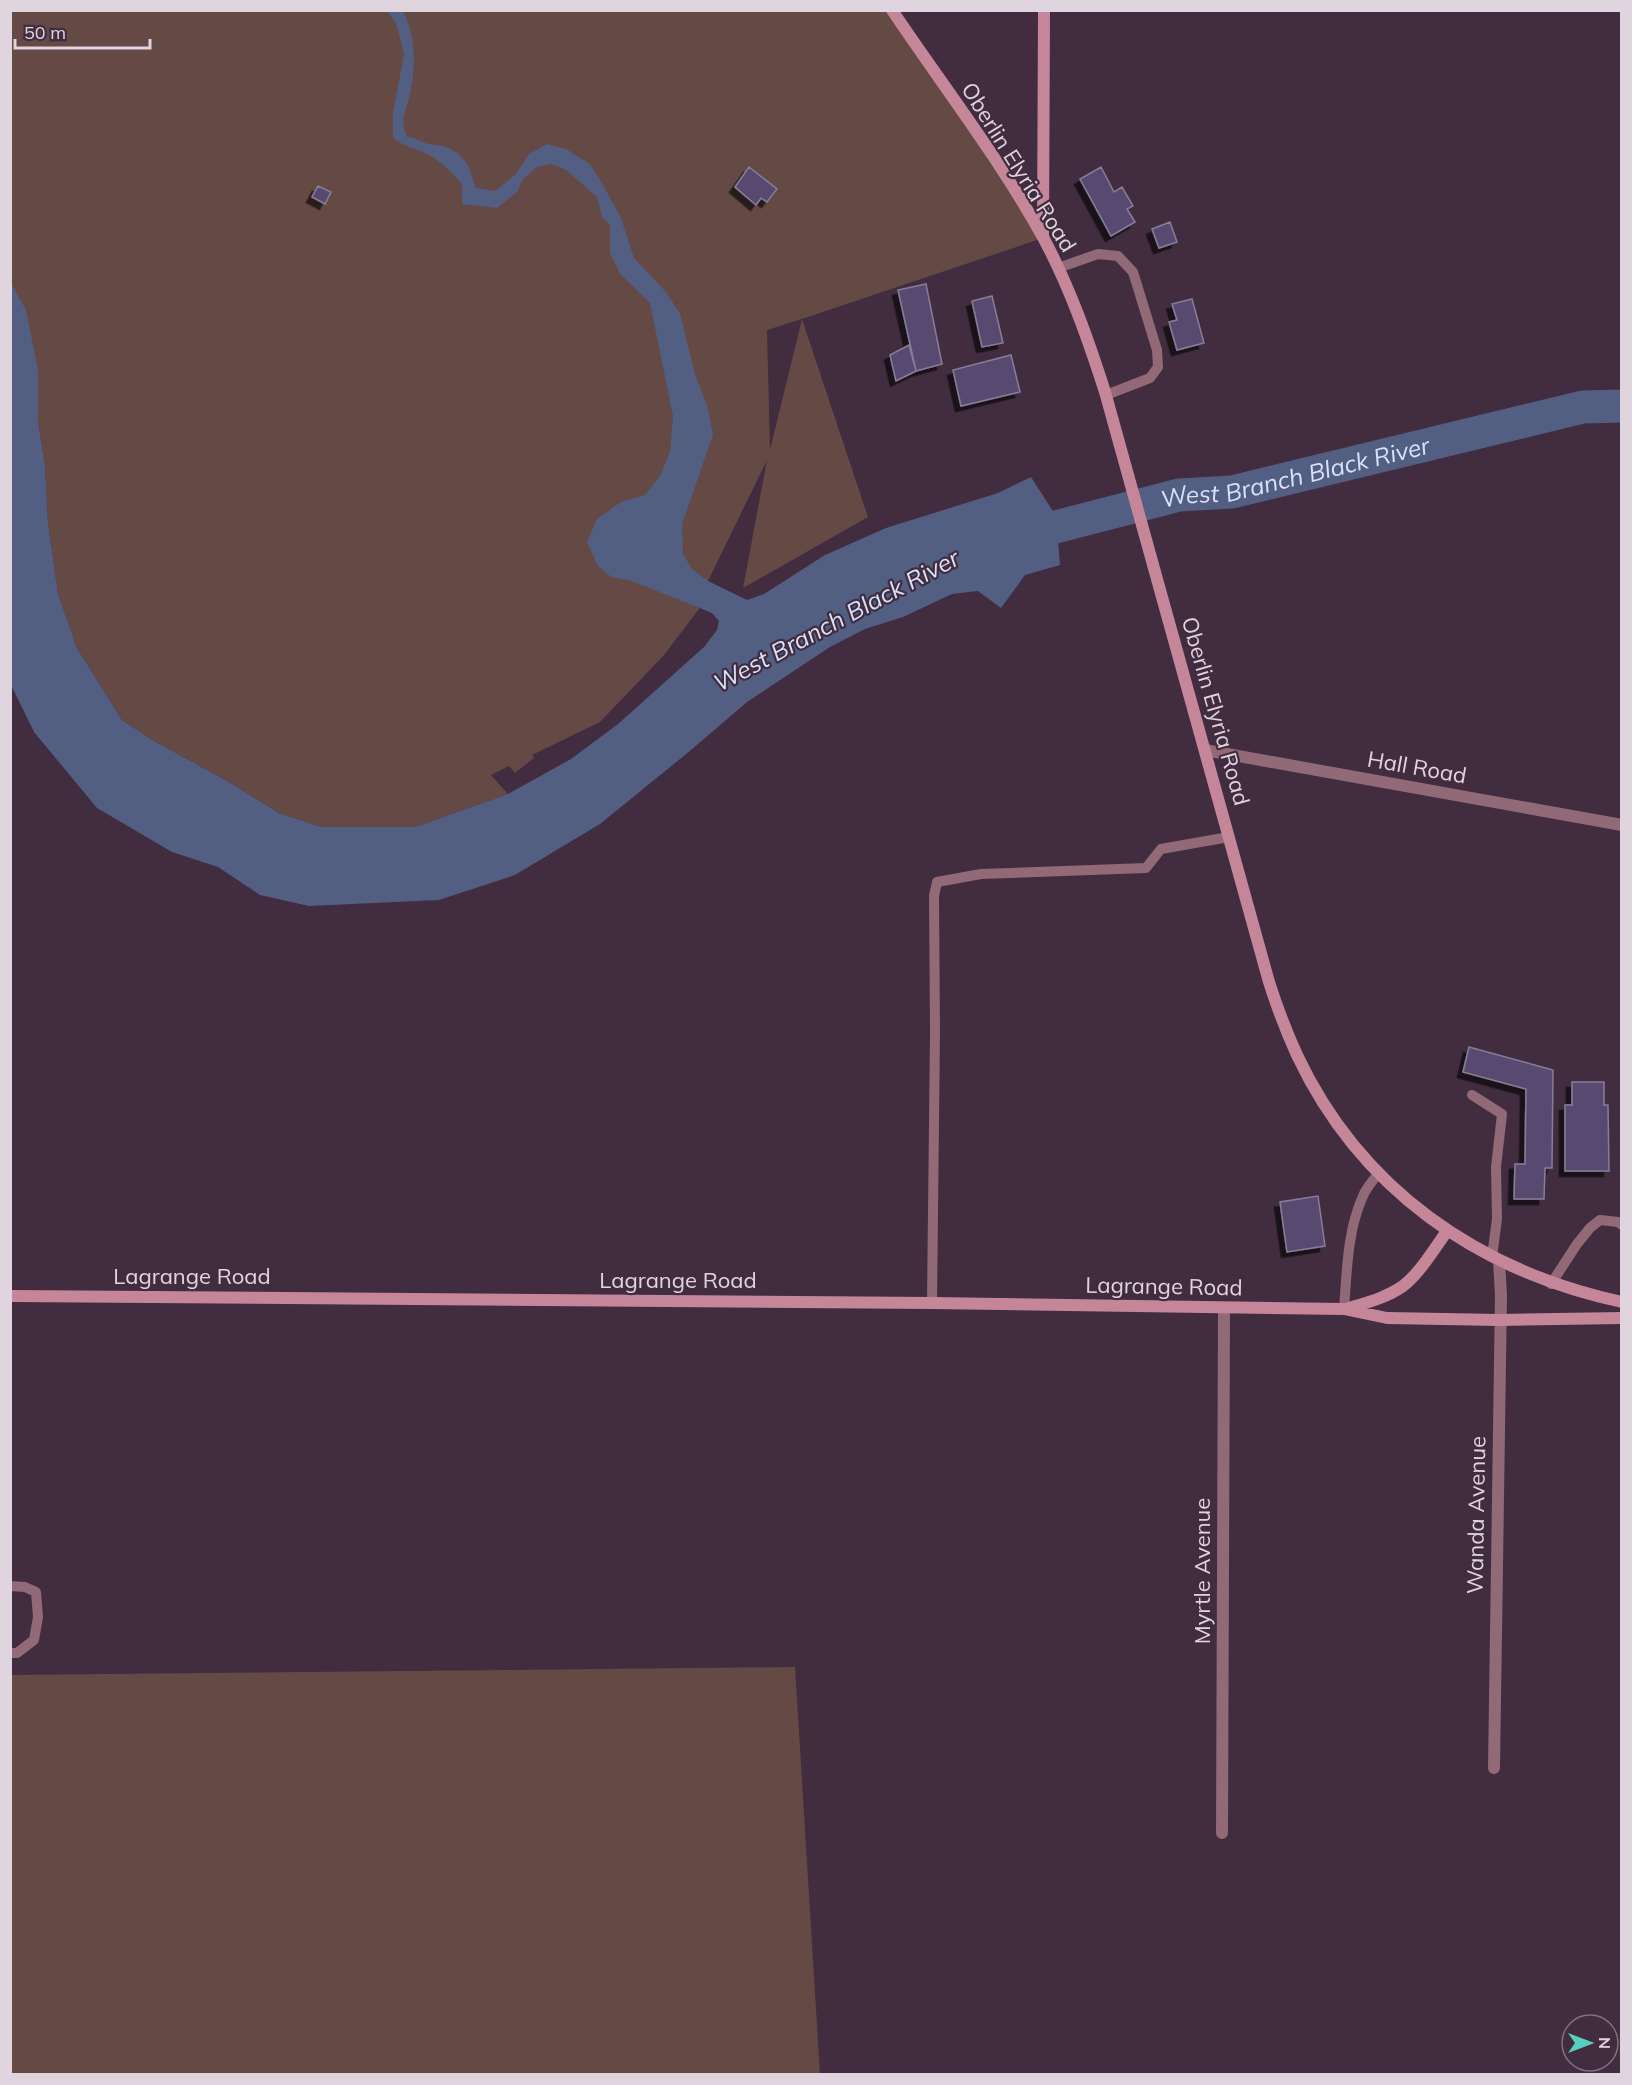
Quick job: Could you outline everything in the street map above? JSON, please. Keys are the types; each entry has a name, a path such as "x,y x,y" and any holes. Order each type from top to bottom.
{"main road":[{"name":"Oberlin Elyria Road","path":"892,10 1005,176 1043,238 1086,332 1106,395 1269,982 1281,1019 1315,1089 1336,1122 1379,1173 1416,1207 1447,1231 1496,1259 1551,1284 1622,1302"},
{"path":"1043,238 1044,10"},
{"name":"Lagrange Road","path":"1344,1310 1380,1299 1403,1286 1447,1231"},
{"name":"Lagrange Road","path":"10,1296 932,1303 1344,1310 1386,1318 1499,1320 1622,1318"}],"street":[{"name":"Hall Road","path":"1205,750 1622,825"},
{"name":"Wanda Avenue","path":"1494,1768 1499,1320 1496,1259"},
{"name":"Myrtle Avenue","path":"1222,1833 1224,1309"}],"lane":[{"path":"1058,268 1098,254 1118,256 1133,272 1157,350 1158,368 1150,378 1106,395"},
{"path":"932,1303 934,896 937,882 981,874 1146,868 1161,849 1229,837"},
{"path":"1472,1095 1502,1114 1496,1167 1496,1259"},
{"path":"1344,1310 1348,1255 1355,1216 1363,1194 1379,1173"},
{"path":"1551,1284 1590,1228 1600,1220 1618,1222 1622,1225"},
{"path":"10,1586 25,1587 36,1592 38,1617 34,1640 17,1653 10,1653"}],"shaded area":[{"path":"10,11 892,11 1043,238 802,319 868,517 743,588 767,460 708,581 699,609 664,655 600,722 532,755 534,758 515,773 509,766 491,775 508,794 415,827 321,827 279,813 122,720 77,648 58,594 38,421 38,369 11,328","holes":["802,319 770,450 767,330"]},
{"path":"795,1667 820,2074 11,2074 11,1675"}],"water":[{"path":"387,11 403,11 413,41 413,72 404,119 406,135 428,144 444,146 458,153 468,165 476,188 495,191 515,175 529,154 547,144 566,149 590,164 621,218 634,258 664,290 680,313 695,374 708,408 713,435 682,524 683,554 692,569 708,581 747,600 764,594 825,555 886,528 998,493 1031,477 1056,516 1060,565 1025,575 1001,608 978,591 952,594 903,617 865,629 830,647 747,702 600,824 515,875 439,900 309,906 260,895 218,867 172,852 97,808 34,732 11,685 11,283 26,310 38,370 38,421 58,594 77,648 122,720 279,813 321,827 415,827 508,794 571,759 618,724 704,647 717,630 719,621 712,613 690,604 629,580 611,577 598,566 587,542 597,519 621,502 645,495 660,476 670,452 673,416 650,303 620,274 610,253 610,225 602,217 597,197 566,170 551,164 537,167 523,179 517,192 497,208 462,204 462,184 447,168 429,155 393,138 393,113 404,54 396,23"}],"building":[{"path":"749,167 777,189 767,202 761,198 756,205 735,187"},
{"path":"1101,167 1114,192 1122,187 1133,206 1127,209 1135,222 1111,236 1080,179"},
{"path":"318,186 331,192 325,204 312,197"},
{"path":"1170,222 1177,242 1159,248 1152,229"},
{"path":"926,284 942,364 916,371 898,290"},
{"path":"992,296 1003,343 982,347 972,301"},
{"path":"1192,299 1204,343 1177,350 1169,322 1177,320 1172,304"},
{"path":"909,345 916,371 896,381 890,355"},
{"path":"1011,355 1020,392 961,406 953,370"},
{"path":"1469,1047 1553,1070 1552,1168 1545,1168 1544,1199 1514,1199 1515,1164 1525,1164 1526,1089 1463,1072"},
{"path":"1572,1082 1604,1082 1604,1105 1608,1105 1609,1171 1565,1171 1565,1105 1572,1105"},
{"path":"1318,1196 1325,1246 1287,1252 1280,1202"}],"waterway":[{"name":"West Branch Black River","path":"1013,538 1179,495 1232,492 1583,407 1622,406"}]}
